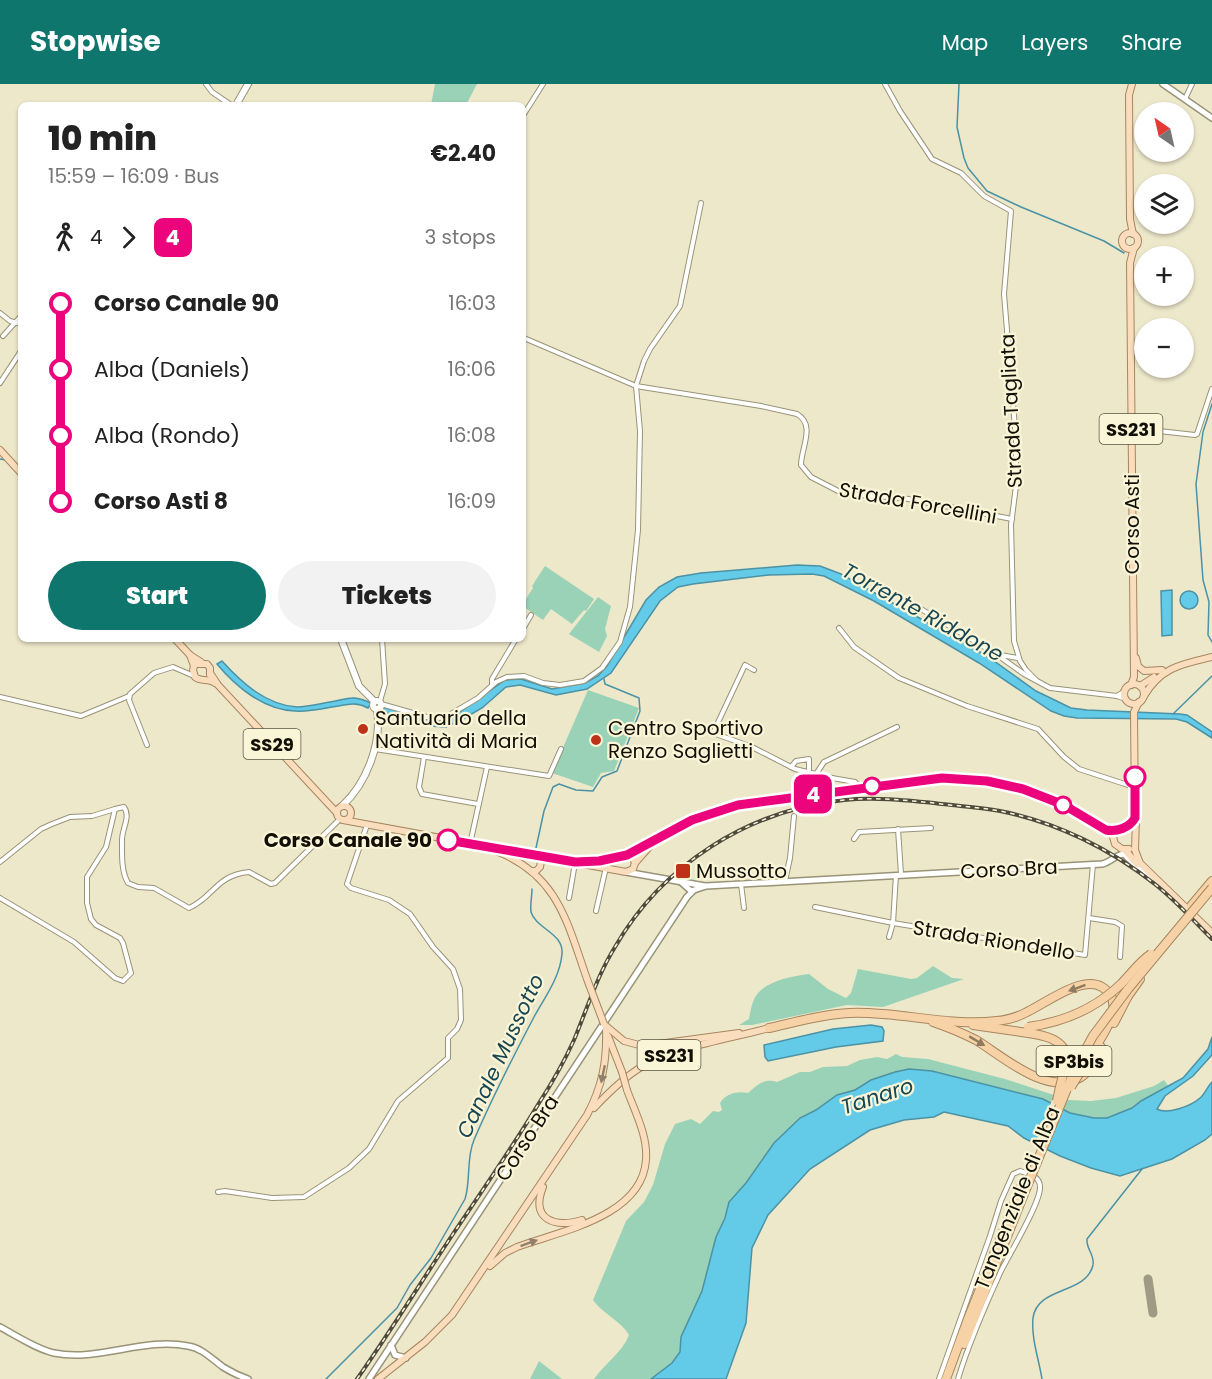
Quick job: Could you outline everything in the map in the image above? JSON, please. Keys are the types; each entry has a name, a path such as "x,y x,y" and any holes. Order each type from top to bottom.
{"highway":[{"name":"Tangenziale di Alba","path":"946,1379 964,1329 1075,1069 1093,1036 1212,879"},
{"name":"Tangenziale di Alba","path":"951,1379 1071,1066 1089,1034 1153,956 1212,890"},
{"name":"SS231","path":"769,1028 850,1012 949,1021 987,1028 1028,1030 1088,1009 1115,990 1144,959 1153,956"},
{"name":"SS231","path":"923,1019 965,1035 1019,1070 1038,1078 1072,1081 1088,1070 1128,996 1151,964 1153,956"},
{"path":"949,1021 1006,1020 1027,1012 1076,986 1096,984 1107,991 1113,1001 1112,1017 1056,1111"},
{"path":"1028,1030 1052,1038 1064,1049 1065,1071 1057,1101"}],"main road":[{"path":"238,102 248,84"},
{"name":"SS231","path":"1126,84 1129,95 1130,219 1133,234 1138,240 1135,246"},
{"name":"SS231","path":"1129,95 1132,84"},
{"name":"SS231","path":"1127,249 1122,242 1130,219"},
{"path":"1125,235 1133,234"},
{"path":"1127,249 1134,248"},
{"name":"Corso Asti","path":"1130,263 1134,248"},
{"name":"Corso Asti","path":"1127,249 1130,263 1134,677 1136,685"},
{"path":"0,450 18,470"},
{"path":"1133,595 1136,605 1138,666 1146,672 1162,670"},
{"path":"178,642 196,665 194,676 218,685"},
{"path":"341,642 359,686 378,704 379,720 371,760 343,813 367,825 623,871 631,870 644,848"},
{"path":"1136,685 1144,685 1162,670 1185,660 1212,655"},
{"path":"577,862 624,856 644,848 692,820 718,810 760,801 942,778 987,781 1040,794 1064,805 1106,830 1117,831 1125,828 1135,818 1134,713 1139,702 1156,678 1172,667 1212,655"},
{"path":"196,665 209,666 210,673 218,685"},
{"path":"206,679 210,673"},
{"name":"SS29","path":"218,685 326,802 343,813"},
{"path":"1136,685 1143,690 1144,696"},
{"name":"SS231","path":"1125,691 1136,685"},
{"path":"1125,691 1134,713"},
{"path":"1128,701 1139,702"},
{"path":"1135,804 1137,858 1212,933"},
{"path":"1092,822 1161,884"},
{"path":"1125,828 1132,831 1135,839 1130,848 1125,850"},
{"path":"1115,843 1117,831"},
{"path":"485,847 512,857 544,881"},
{"path":"525,866 526,859 536,856"},
{"path":"481,1274 496,1259 517,1247 621,1205 633,1193 645,1168 643,1137 622,1072 564,916 544,881 536,856"},
{"path":"624,856 631,857 634,865"},
{"path":"623,871 618,862 624,856"},
{"path":"532,871 553,858"},
{"path":"606,1027 624,1041 643,1046 769,1028"},
{"path":"587,1115 601,1085 605,1070 606,1027"},
{"name":"SS231","path":"380,1379 445,1324 587,1115 611,1089 644,1065 670,1054 769,1028"},
{"path":"565,1148 540,1193 539,1204 543,1215 553,1222 562,1224 605,1213"}],"street":[{"path":"206,84 212,92 227,102"},
{"path":"526,111 543,84"},
{"name":"Strada Tagliata","path":"885,84 932,159 960,173 984,196 1011,211 1004,294 1016,440 1017,486 1012,519 1012,592 1015,646 1019,659 1036,680"},
{"path":"1163,84 1212,118"},
{"path":"1185,100 1192,84"},
{"path":"382,642 385,684 378,704 441,719 450,716 478,698 492,684 503,678 514,675 524,676 543,683 560,685 584,681 602,668 620,642 630,607 638,530 640,431 636,386 650,349 680,306 701,203"},
{"path":"0,313 10,321 18,323"},
{"path":"3,336 18,324"},
{"path":"526,339 636,386"},
{"path":"0,383 18,356"},
{"name":"Strada Forcellini","path":"636,386 760,406 801,416 807,427 801,465 811,477 834,490 857,496 903,498 1012,519"},
{"path":"1131,428 1195,435 1212,389"},
{"path":"916,606 1050,688 1117,696 1128,701"},
{"path":"526,624 531,615"},
{"path":"839,628 854,648 899,678 967,706 1038,729 1064,757 1079,769 1135,787"},
{"path":"492,684 492,679 514,642"},
{"path":"1005,656 1012,652 1015,646"},
{"path":"996,654 1019,659"},
{"path":"1011,665 1019,659"},
{"path":"184,671 196,665"},
{"path":"754,669 745,665 713,733 752,747 791,767 855,782 860,788"},
{"path":"0,697 81,716 129,696 156,672 173,667 194,676"},
{"path":"1117,696 1125,691"},
{"path":"129,696 147,745"},
{"path":"816,774 824,762 897,727"},
{"path":"375,749 549,776 561,749"},
{"path":"424,757 419,787 422,794 478,804"},
{"path":"791,767 796,761 809,759 808,772"},
{"path":"470,844 487,767"},
{"path":"831,791 832,778"},
{"path":"0,862 41,829 70,817 92,816 124,807 128,814 123,837 122,869 128,883 138,887 154,888 189,908 195,906 216,885 233,875 249,872 275,884 343,813"},
{"path":"0,898 74,942 115,978 123,981 128,979 131,973 123,943 120,938 96,925 91,919 86,890 89,871 106,847 115,809"},
{"path":"785,881 795,816"},
{"path":"218,1192 272,1198 304,1197 358,1161 378,1135 398,1101 446,1061 449,1055 448,1038 462,1020 460,989 453,969 433,947 410,915 389,900 351,888 347,884 367,825"},
{"path":"854,839 859,832 931,828"},
{"path":"889,937 893,923 898,874 898,830"},
{"path":"1115,843 1115,857 1126,855 1141,871 1153,878"},
{"name":"Corso Bra","path":"623,871 680,881 691,887 1093,864 1110,862 1115,857"},
{"path":"596,911 610,859"},
{"path":"569,898 577,862"},
{"name":"Strada Riondello","path":"815,907 893,923 1085,955 1093,864"},
{"path":"634,865 639,874"},
{"path":"1186,908 1212,879"},
{"path":"741,884 744,908"},
{"name":"Corso Bra","path":"369,1379 687,897 691,887"},
{"path":"1193,914 1212,890"},
{"path":"1089,918 1115,922 1122,926 1120,957"},
{"path":"939,1379 1001,1201 1013,1174 1020,1171 1036,1177 1040,1192 1029,1219 1001,1272 958,1379"},
{"path":"0,1327 48,1351 61,1354 87,1356 145,1346 188,1346 207,1354 233,1373 248,1379"},
{"path":"391,1345 395,1355 406,1358"}],"green space":[{"path":"435,84 477,84 468,102 432,102"},
{"path":"545,566 594,599 586,611 584,610 572,624 551,609 543,620 526,608 526,599"},
{"path":"598,597 611,606 605,629 607,636 599,652 569,634"},
{"name":"Centro Sportivo Renzo Saglietti","path":"588,690 639,708 614,771 601,773 593,787 552,773"},
{"path":"933,966 952,978 964,979 883,1007 847,1005 752,1025 739,1025 749,1019 753,1001 759,992 769,984 782,979 809,974 828,989 846,998 851,993 858,969 911,979 917,978"},
{"path":"896,1054 902,1057 928,1059 1005,1079 1069,1100 1091,1101 1116,1098 1154,1086 1164,1080 1169,1087 1132,1108 1107,1118 1070,1113 1043,1099 932,1071 895,1072 871,1080 855,1090 837,1095 800,1118 774,1143 746,1183 729,1202 725,1218 716,1237 702,1291 681,1337 680,1352 672,1363 651,1379 594,1379 622,1347 629,1335 593,1300 626,1221 644,1202 653,1185 665,1144 675,1124 691,1119 700,1124 713,1111 722,1110 720,1103 729,1095 740,1092 748,1093 764,1082 777,1082 800,1072 810,1072 823,1067 847,1066 860,1060 877,1057 887,1059"},
{"path":"539,1361 562,1379 530,1379"}],"water":[{"path":"797,565 820,566 841,574 987,656 1036,691 1071,708 1187,715 1212,732 1212,738 1187,722 1176,719 1077,718 1051,711 979,663 874,601 824,576 812,574 769,575 678,587 660,601 611,673 587,689 556,695 520,685 506,687 482,708 446,727 429,726 383,712 384,707 438,722 451,718 505,680 521,679 552,689 585,683 598,676 607,666 646,600 659,587 677,577 701,573"},
{"path":"1172,590 1172,635 1162,636 1161,591"},
{"path":"1189,591 1195,594 1198,600 1195,606 1189,609 1183,606 1180,600 1183,594"},
{"path":"222,661 255,692 275,702 297,707 350,698 371,703 368,708 350,704 309,711 284,710 262,702 242,689 217,664"},
{"path":"871,1025 882,1027 883,1041 836,1047 768,1061 765,1057 764,1045 833,1029"},
{"name":"Tanaro","path":"1212,1037 1212,1055 1193,1076 1165,1096 1157,1109 1167,1111 1191,1104 1202,1096 1212,1082 1212,1134 1172,1159 1120,1176 1060,1156 1024,1138 1008,1126 944,1112 934,1117 904,1120 870,1130 810,1169 768,1215 752,1248 746,1323 726,1379 651,1379 672,1363 680,1352 681,1337 702,1291 716,1237 725,1218 729,1202 746,1183 774,1143 800,1118 837,1095 855,1090 871,1080 909,1069 932,1071 1043,1099 1070,1113 1107,1118 1132,1108 1183,1078 1208,1049"}],"pier":[{"path":"1052,1100 1062,1106 1043,1151 1034,1147"}],"waterway":[{"path":"959,84 957,127 964,158 968,168 987,191 1104,241 1124,253"},
{"path":"1212,404 1203,432 1196,484 1203,580 1209,602 1208,635 1212,642"},
{"name":"Torrente Riddone","path":"0,459 6,460"},
{"path":"1173,714 1212,676"},
{"name":"Canale Mussotto","path":"536,848 544,811 553,787 559,784 576,790 593,791 602,777 617,771 640,711 639,698 605,684 604,679"},
{"name":"Canale Mussotto","path":"326,1379 397,1308 410,1285 431,1258 465,1199 470,1154 474,1140 511,1062 551,987 561,962 559,941 538,923 531,912 532,889"},
{"path":"1042,1379 1033,1333 1036,1308 1043,1300 1072,1287 1089,1275 1093,1261 1087,1239 1142,1169"}],"taxiway":[{"path":"1148,1279 1153,1313"}],"railway":[{"path":"357,1379 549,1088 574,1040 603,969 635,917 658,890 684,867 712,846 742,829 809,806 855,799 934,803 1021,816 1062,830 1121,860 1178,904 1212,939"}],"bus line":[{"name":"4","path":"448,840 538,857 575,862 599,861 627,855 692,820 738,805 889,783 942,778 987,781 1040,794 1064,805 1106,830 1117,831 1125,828 1135,818 1135,777"}],"place":[{"name":"Santuario della Natività di Maria","path":"363,729"},
{"name":"Centro Sportivo Renzo Saglietti","path":"596,740"},
{"name":"Corso Canale 90","path":"448,840"},
{"name":"Mussotto","path":"683,871"}]}
